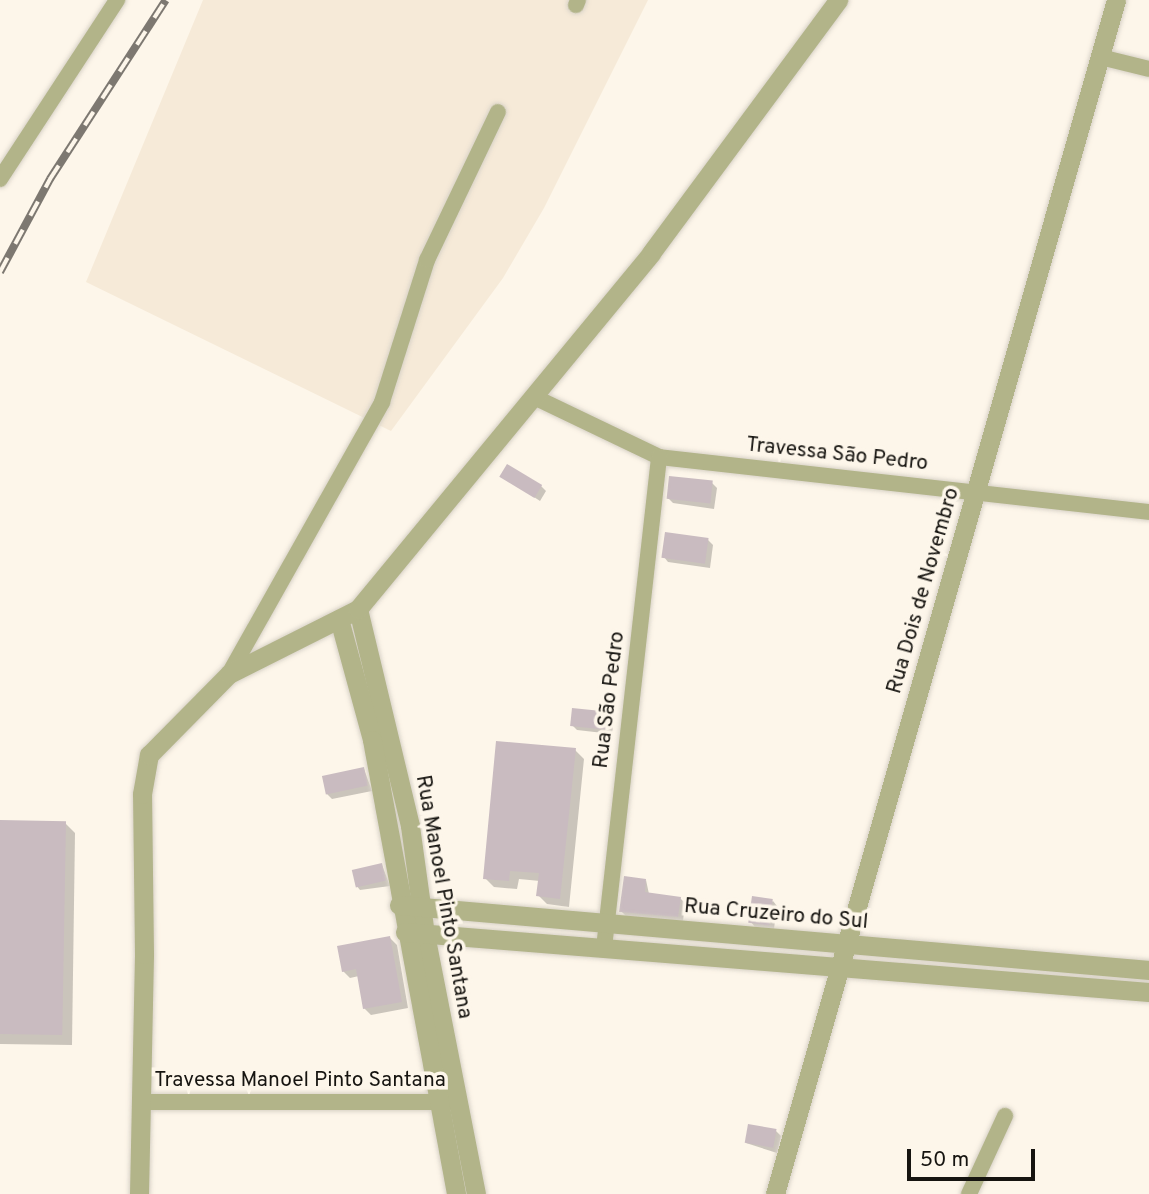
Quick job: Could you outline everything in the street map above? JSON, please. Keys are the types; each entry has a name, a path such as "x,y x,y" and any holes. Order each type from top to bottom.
{"street":[{"path":"0,179 117,0"},
{"path":"229,674 358,609 651,254 838,0"},
{"name":"Rua Dois de Novembro","path":"775,1194 1116,0"},
{"path":"1100,57 1149,69"},
{"path":"139,1194 143,1102 145,766 156,745 229,674 382,402 427,260 498,113"},
{"name":"Travessa São Pedro","path":"534,397 659,457 1149,512"},
{"name":"Rua São Pedro","path":"604,948 659,457"},
{"name":"Rua Manoel Pinto Santana","path":"358,609 410,826 420,907 415,933"},
{"name":"Rua Manoel Pinto Santana","path":"339,619 372,740 399,905 415,933 448,1102 476,1194"},
{"name":"Rua Cruzeiro do Sul","path":"399,905 1149,970"},
{"name":"Rua Cruzeiro do Sul","path":"415,933 840,965 1149,992"},
{"path":"1036,983 1039,960"},
{"name":"Travessa Manoel Pinto Santana","path":"143,1102 448,1102"},
{"name":"Rua Manoel Pinto Santana","path":"448,1102 456,1194"},
{"path":"969,1194 1005,1116"}],"shaded area":[{"path":"203,0 648,0 544,208 503,278 391,431 86,282"}],"building":[{"path":"507,464 542,485 534,498 499,477"},
{"path":"669,476 713,481 710,503 667,499"},
{"path":"665,532 709,538 705,564 661,558"},
{"path":"572,708 609,712 607,730 570,726"},
{"path":"496,741 576,748 560,899 536,896 539,873 510,871 509,881 483,879"},
{"path":"364,767 368,786 326,795 322,776"},
{"path":"0,820 66,821 62,1035 0,1034"},
{"path":"382,863 386,881 356,888 352,870"},
{"path":"624,876 646,879 645,892 681,897 678,917 619,912"},
{"path":"752,896 773,899 769,926 748,923"},
{"path":"390,936 402,1002 363,1009 356,969 342,972 337,946"},
{"path":"748,1124 777,1129 773,1148 745,1143"}],"railway":[{"path":"0,272 50,179 166,0"}]}
